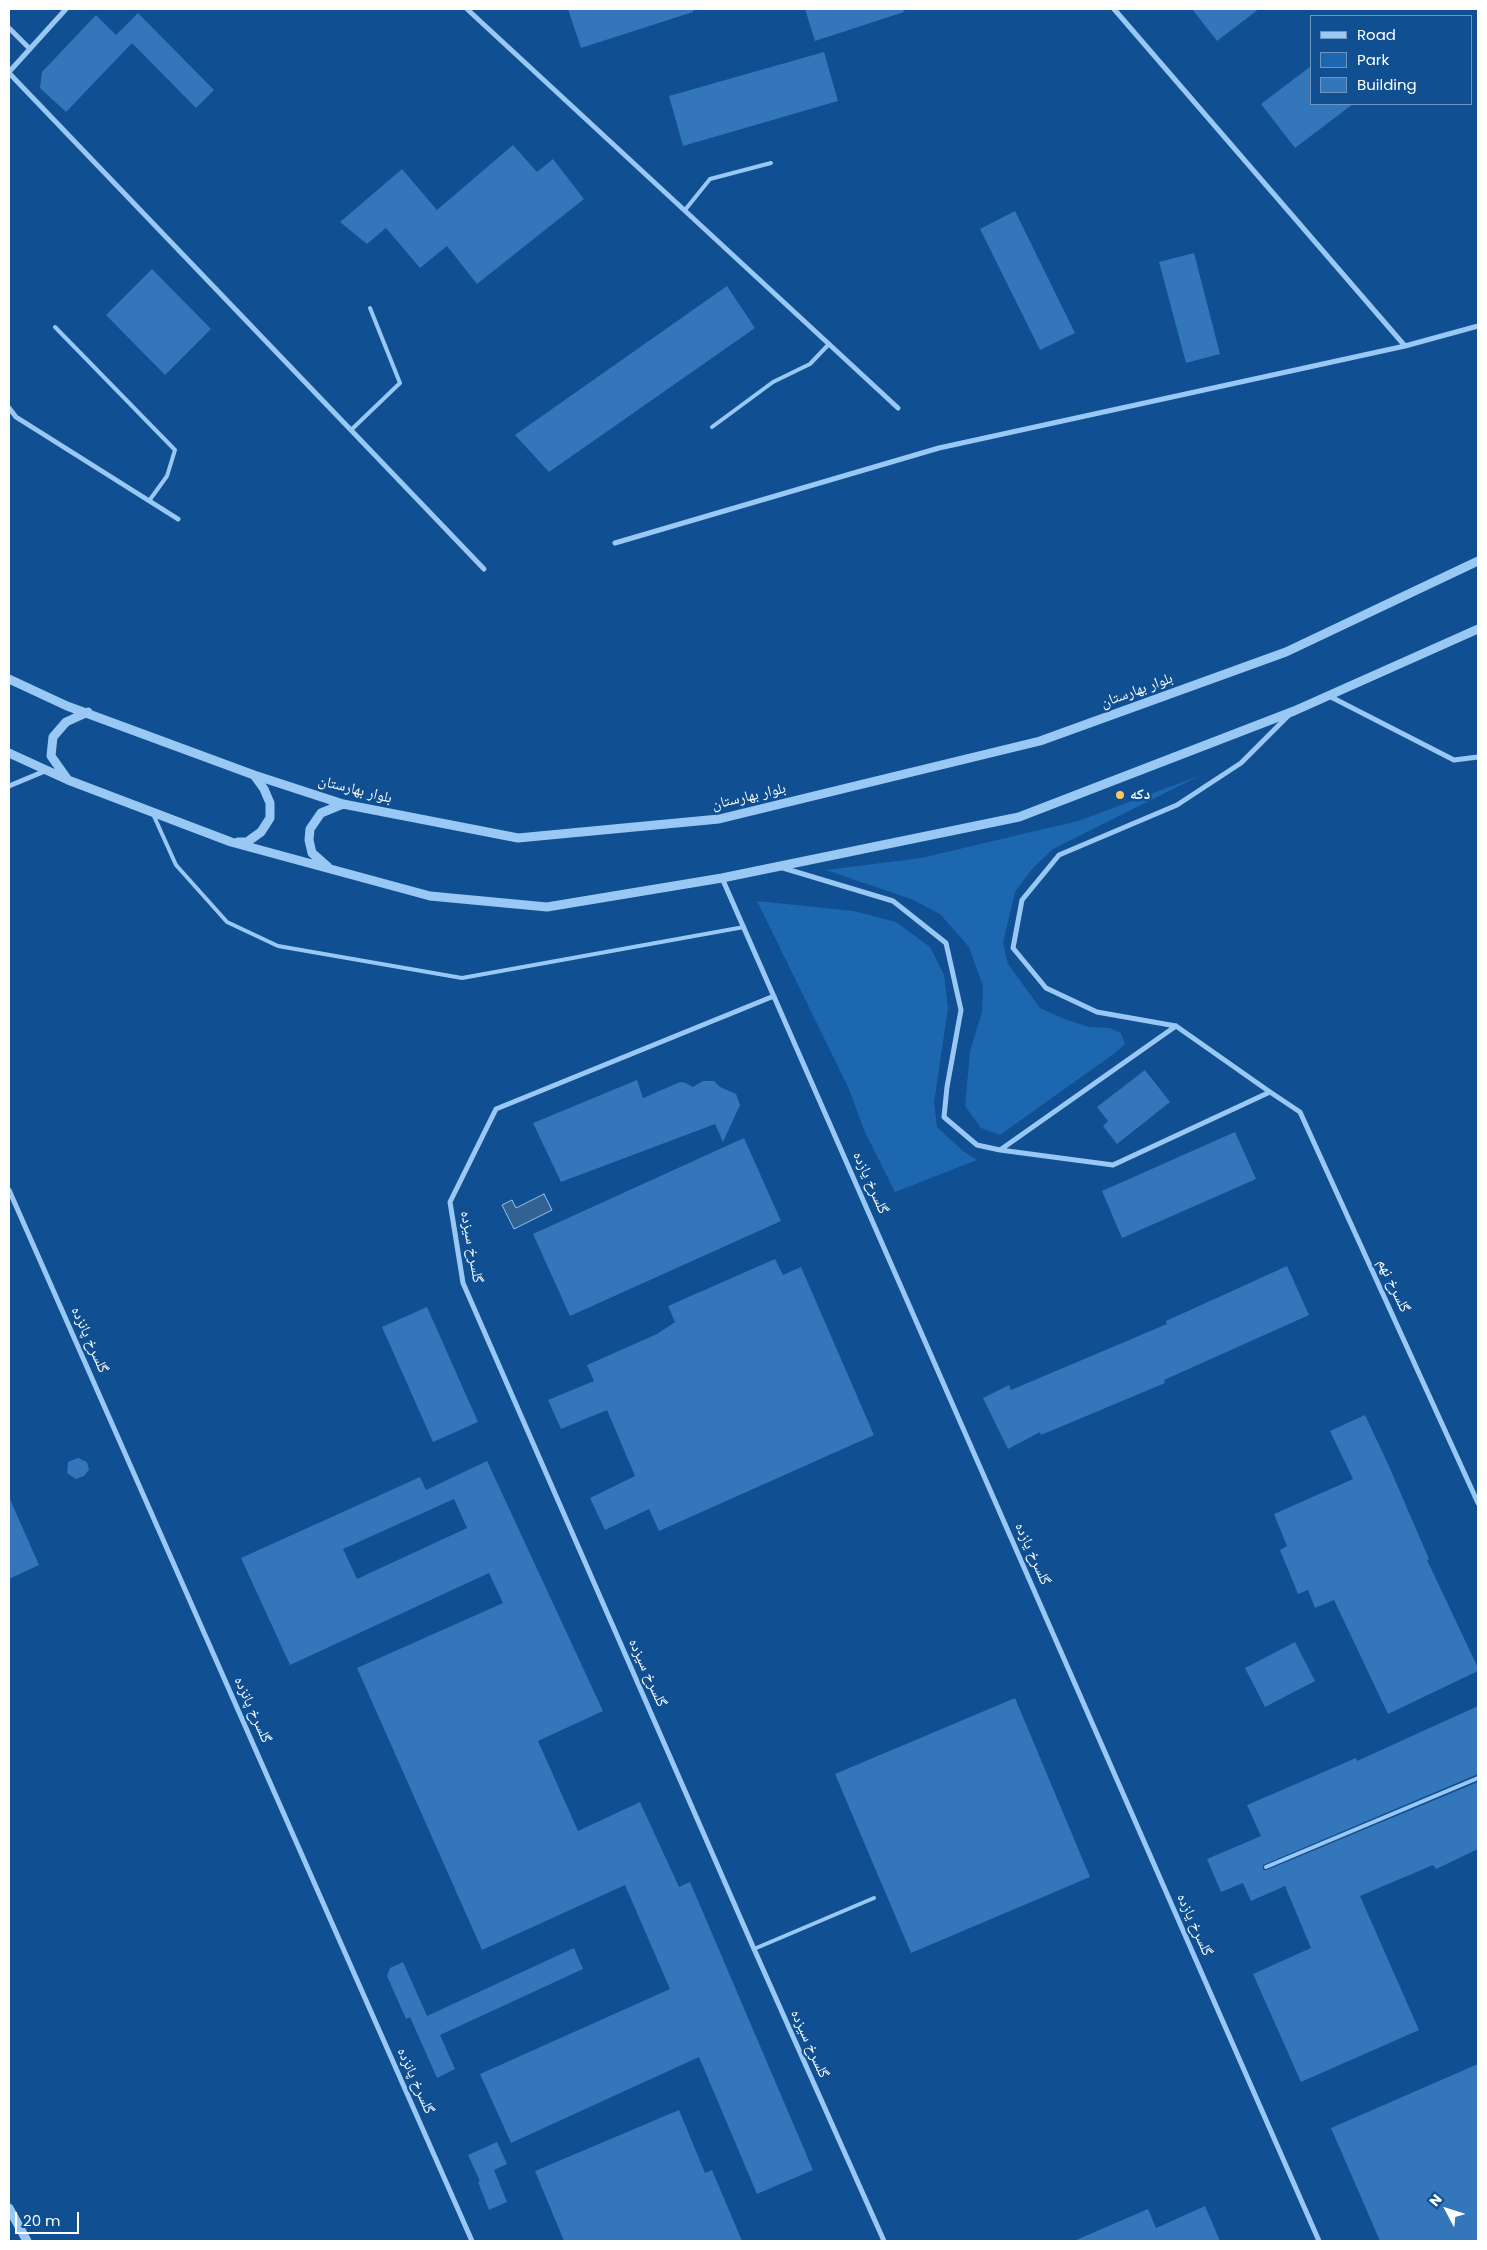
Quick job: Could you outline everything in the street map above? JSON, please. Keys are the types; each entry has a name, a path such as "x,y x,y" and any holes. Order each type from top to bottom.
{"street":[{"path":"66,9 9,72 484,569"},
{"path":"467,9 898,408"},
{"path":"1114,9 1405,346"},
{"path":"9,28 30,49"},
{"path":"615,543 939,448 1405,346 1478,326"},
{"path":"9,408 16,416 178,519"},
{"name":"بلوار بهارستان","path":"9,679 67,706 88,712 254,775 343,804 518,838 720,820 1040,741 1286,652 1478,561"},
{"path":"9,754 68,780 230,842 430,896 547,908 722,878 775,865 1019,817 1294,711 1478,629"},
{"path":"1328,696 1454,760 1478,758"},
{"path":"1176,1026 1097,1012 1046,988 1013,948 1022,900 1059,855 1177,805 1241,763 1294,711"},
{"path":"68,780 51,756 53,737 66,722 88,712"},
{"path":"9,786 47,770"},
{"path":"230,842 247,842 261,832 270,818 270,802 254,775"},
{"path":"332,870 312,853 309,840 310,829 321,812 343,804"},
{"path":"775,865 892,901 946,943 961,1010 946,1087 944,1117 976,1145 1113,1165 1270,1092"},
{"name":"گلسرخ یازده","path":"722,878 1319,2241"},
{"name":"گلسرخ سیزده","path":"774,996 496,1109 450,1202 463,1283 754,1949 884,2241"},
{"path":"1000,1150 1176,1026"},
{"name":"گلسرخ نهم","path":"1176,1026 1300,1112 1478,1503"},
{"name":"گلسرخ پانزده","path":"9,1190 472,2241"},
{"path":"9,2208 28,2241"}],"lane":[{"path":"685,210 710,179 771,163"},
{"path":"351,430 400,383 370,308"},
{"path":"55,327 175,450 167,476 149,501"},
{"path":"712,427 773,382 810,364 829,344"},
{"path":"152,812 176,865 227,922 278,946 462,978 744,926"},
{"path":"1266,1866 1478,1778"},
{"path":"754,1949 874,1898"}],"green space":[{"path":"1199,776 1053,849 1032,869 1015,892 1003,943 1008,964 1040,1008 1089,1027 1109,1028 1121,1033 1125,1044 1000,1135 981,1128 965,1106 970,1051 982,1012 983,986 969,947 940,914 911,899 826,870 921,858 1078,821"},
{"path":"757,901 854,911 896,922 930,947 944,975 948,1008 934,1103 937,1127 963,1151 977,1160 895,1192 864,1130 849,1089"}],"shaded area":[{"path":"544,1194 552,1210 514,1229 502,1205 512,1200 516,1208"}],"building":[{"path":"568,9 693,9 693,12 581,48"},
{"path":"805,9 903,9 904,12 815,41"},
{"path":"1192,9 1259,9 1217,41"},
{"path":"138,13 214,90 196,108 132,43 66,112 40,88 42,72 96,15 116,35"},
{"path":"824,52 838,101 683,146 669,96"},
{"path":"1310,67 1310,105 1352,105 1295,148 1261,104"},
{"path":"513,145 537,172 553,159 584,199 477,284 447,246 420,268 386,228 367,244 340,222 402,169 437,210"},
{"path":"1015,211 1075,333 1040,350 980,229"},
{"path":"1194,253 1220,354 1186,363 1159,262"},
{"path":"152,269 211,329 165,375 106,315"},
{"path":"727,286 755,328 549,472 515,435"},
{"path":"1145,1070 1170,1102 1117,1144 1103,1126 1108,1121 1097,1107"},
{"path":"637,1080 643,1098 680,1082 693,1087 703,1081 714,1081 720,1087 736,1094 740,1105 723,1142 715,1124 561,1182 533,1123"},
{"path":"1235,1132 1256,1179 1122,1238 1102,1191"},
{"path":"744,1138 781,1221 570,1316 533,1234"},
{"path":"775,1259 783,1275 801,1267 874,1435 659,1531 649,1509 605,1530 590,1498 635,1476 607,1410 561,1429 548,1400 594,1381 587,1365 657,1334 675,1322 668,1306"},
{"path":"1287,1266 1309,1315 1164,1380 1165,1383 1041,1435 1040,1432 1008,1449 983,1398 1009,1385 1011,1390 1167,1324 1166,1321"},
{"path":"427,1307 478,1422 433,1442 382,1327"},
{"path":"1365,1415 1429,1559 1427,1560 1478,1668 1478,1671 1388,1714 1334,1600 1315,1608 1308,1590 1298,1594 1280,1550 1287,1546 1274,1514 1353,1479 1330,1431"},
{"path":"78,1458 87,1462 89,1470 84,1476 76,1479 67,1473 68,1462"},
{"path":"487,1461 603,1711 538,1741 578,1831 640,1802 679,1887 690,1882 813,2170 757,2194 699,2057 511,2143 480,2074 670,1989 625,1885 482,1950 357,1668 503,1603 489,1573 290,1665 241,1558 420,1477 426,1490","holes":["454,1499 467,1528 357,1579 343,1549"]},
{"path":"9,1497 39,1565 9,1579"},
{"path":"1295,1642 1315,1681 1265,1707 1245,1668"},
{"path":"1015,1698 1090,1877 911,1953 835,1774"},
{"path":"1478,1706 1478,1774 1263,1865 1263,1870 1267,1870 1478,1782 1478,1849 1436,1869 1433,1865 1360,1896 1419,2030 1301,2082 1253,1974 1311,1948 1285,1886 1251,1901 1243,1883 1221,1892 1207,1859 1261,1836 1247,1805 1356,1758 1357,1761"},
{"path":"574,1948 583,1969 440,2035 455,2069 437,2078 410,2017 406,2019 387,1976 390,1968 403,1962 427,2016"},
{"path":"1478,2064 1478,2241 1380,2241 1331,2128"},
{"path":"679,2110 705,2173 712,2170 742,2241 564,2241 535,2171"},
{"path":"497,2142 507,2164 494,2170 507,2202 489,2210 478,2182 480,2181 468,2155"},
{"path":"1205,2206 1220,2241 1074,2241 1148,2209 1156,2228"}],"place":[{"name":"دکه","path":"1120,795"}]}
